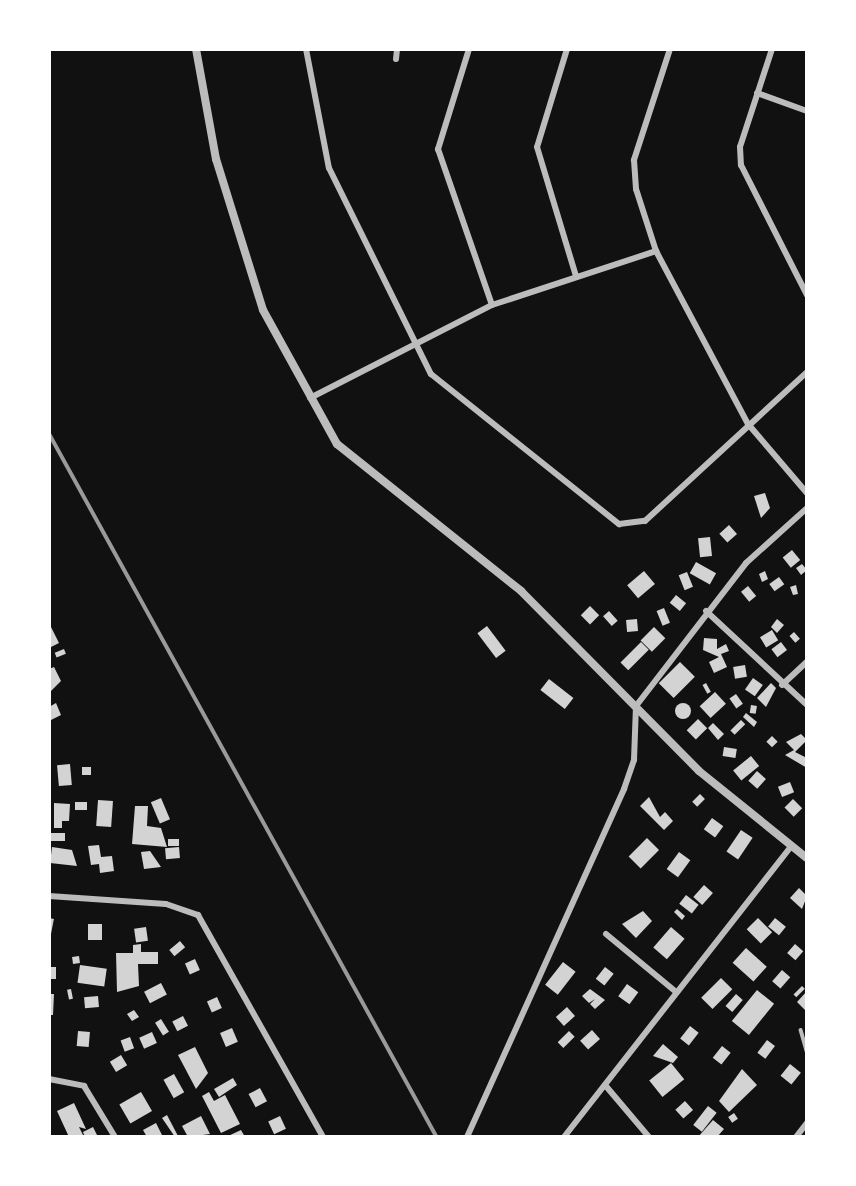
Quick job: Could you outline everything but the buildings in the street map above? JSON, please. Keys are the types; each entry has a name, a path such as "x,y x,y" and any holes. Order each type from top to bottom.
{"street":[{"path":"196,49 232,221 273,333 310,398 356,465 521,590 699,771 807,858"},
{"path":"306,49 329,168 414,346 445,387 625,526 645,521 748,424 807,373"},
{"path":"396,59 397,49"},
{"path":"469,49 439,156 492,305"},
{"path":"566,49 537,147 576,276"},
{"path":"670,49 633,168 656,251 748,424 807,493"},
{"path":"772,49 757,93 741,165 807,295"},
{"path":"757,93 807,111"},
{"path":"310,398 492,305 656,251"},
{"path":"467,1137 624,789 634,760 636,706 706,611 746,563 807,508"},
{"path":"706,611 782,685 807,705"},
{"path":"782,685 807,662"},
{"path":"564,1137 791,846"},
{"path":"49,896 166,904 198,915 323,1137"},
{"path":"607,934 676,992"},
{"path":"49,1079 84,1086 115,1137"},
{"path":"605,1085 649,1137"},
{"path":"796,1137 807,1123"}],"lane":[{"path":"801,1030 807,1051"}],"railway":[{"path":"49,433 437,1137"}]}
